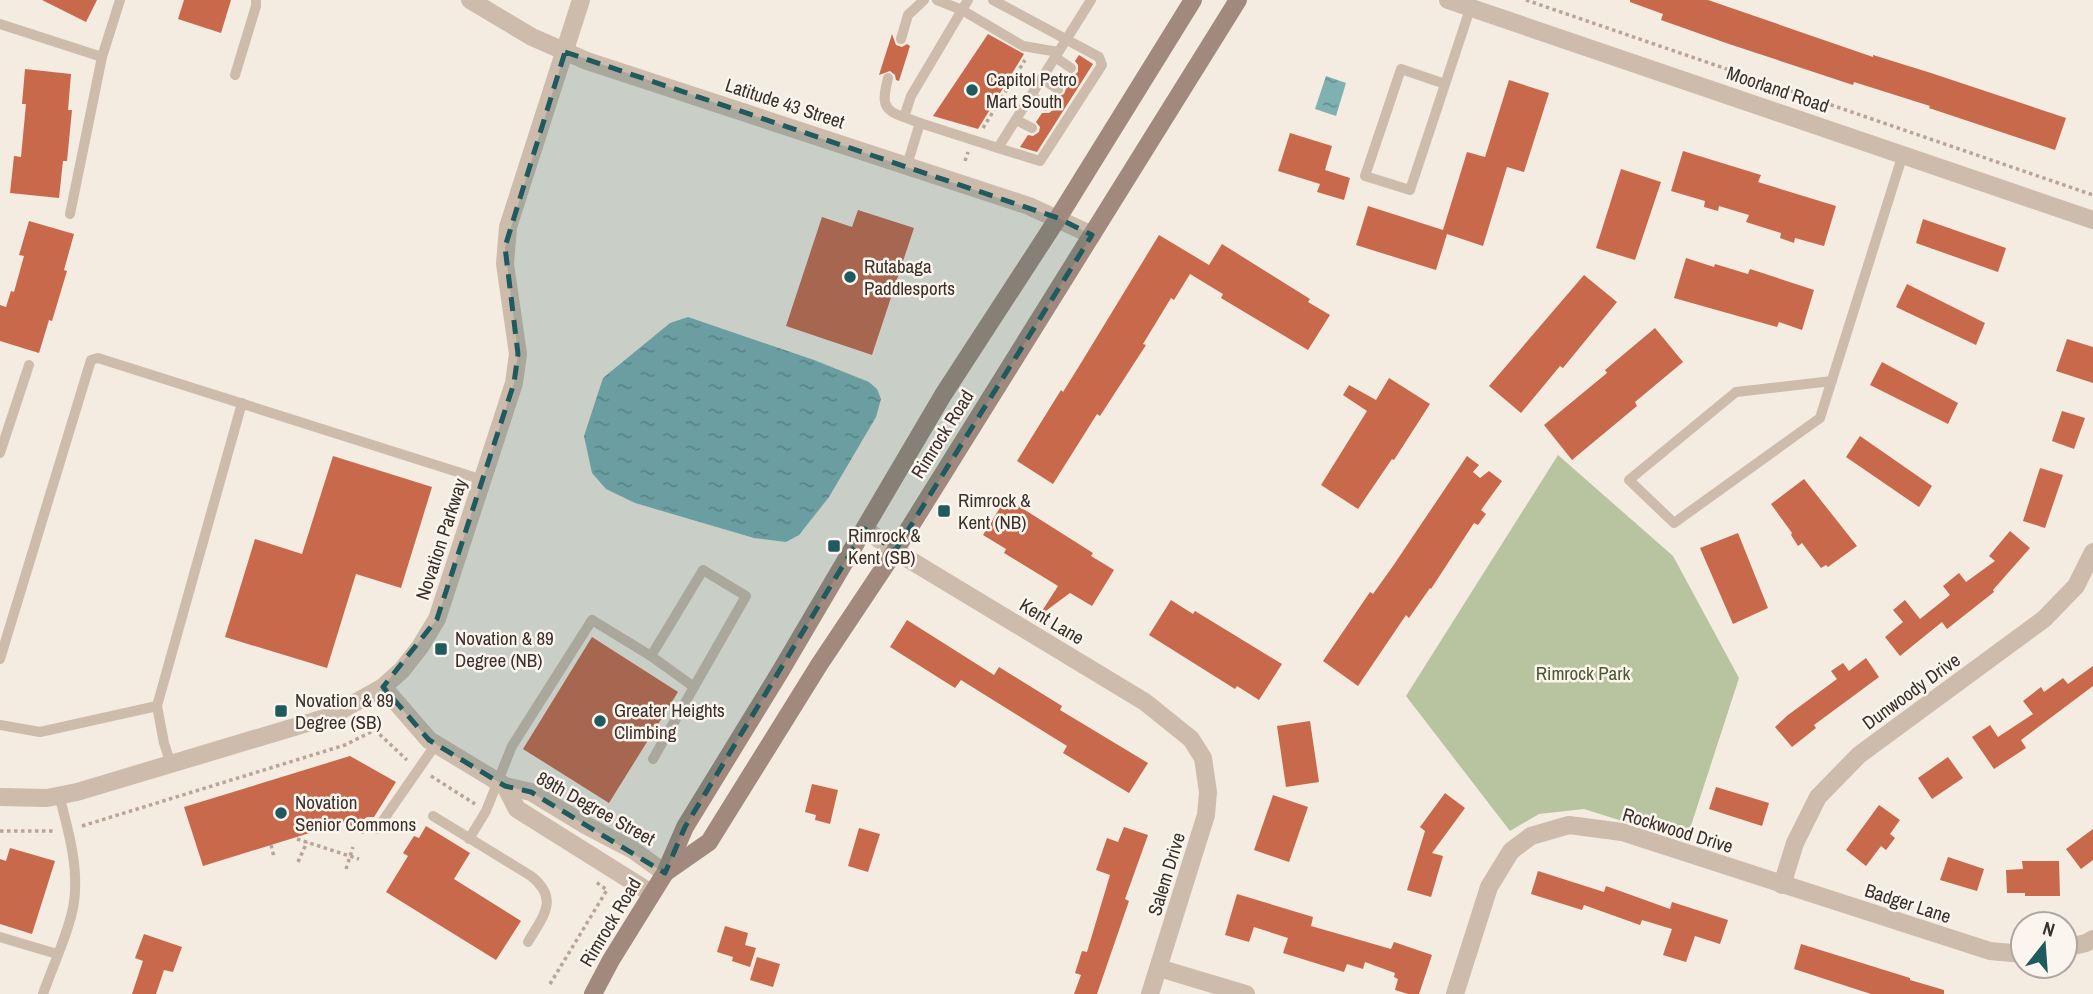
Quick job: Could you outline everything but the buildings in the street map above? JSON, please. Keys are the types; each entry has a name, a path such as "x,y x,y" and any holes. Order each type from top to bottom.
{"main road":[{"name":"Rimrock Road","path":"593,994 665,873 685,827 943,395 1058,218 1193,0"},
{"name":"Rimrock Road","path":"665,873 709,842 819,665 895,551 1238,0"}],"street":[{"name":"Latitude 43 Street","path":"470,0 532,37 565,52 1029,205 1092,235"},
{"name":"Novation Parkway","path":"0,797 22,799 77,792 331,716 383,687 414,654 437,619 514,383 518,354 505,264 508,227 581,0"},
{"name":"Moorland Road","path":"1448,0 2093,220"},
{"name":"Kent Lane","path":"865,529 895,551 1145,702 1191,739 1204,763"},
{"name":"Dunwoody Drive","path":"1782,885 1795,844 1818,797 1859,755 2044,618 2076,586 2093,552"},
{"name":"89th Degree Street","path":"383,687 407,717 436,744 502,784 531,792 587,827 633,850 665,873"},
{"name":"Salem Drive","path":"1150,994 1206,815 1208,792 1204,763"},
{"name":"89th Degree Street","path":"502,784 517,809 651,893"},
{"name":"Rockwood Drive","path":"1455,994 1489,887 1511,851 1531,836 1569,825 1622,832 1782,885"},
{"name":"Badger Lane","path":"1782,885 1990,951 2009,953"},
{"path":"1159,968 1246,994"}],"lane":[{"path":"70,214 102,57 120,0"},
{"path":"235,75 256,0"},
{"path":"901,39 908,15 924,0"},
{"path":"937,0 965,5 1023,46 1057,55 1071,68"},
{"path":"888,78 883,99 886,107 894,114 1040,162 1089,80 1102,65 1099,57 993,0"},
{"path":"998,148 1091,0"},
{"path":"904,117 911,96 965,5"},
{"path":"1445,84 1401,69 1365,176 1410,190 1471,6"},
{"path":"0,24 102,57"},
{"path":"1042,79 1058,89"},
{"path":"1031,96 1046,106"},
{"path":"1016,120 1032,128"},
{"path":"907,165 920,124"},
{"path":"1832,381 1737,392 1629,480 1674,523 1821,418 1903,154"},
{"path":"0,659 91,360 98,358 483,480"},
{"path":"0,453 29,365"},
{"path":"171,764 157,706 242,403"},
{"path":"651,656 703,570 747,596 653,759"},
{"path":"469,839 502,784 512,746 592,620 651,656 694,687"},
{"path":"0,724 40,732 157,706"},
{"path":"370,824 377,829 436,744"},
{"path":"43,994 74,905 76,882 68,829 59,795"},
{"path":"433,817 544,886 547,904 528,942"},
{"path":"0,937 57,954"}],"path":[{"path":"1526,0 2093,195"},
{"path":"965,161 1028,55"},
{"path":"0,831 68,829 333,748 375,730 419,769 486,811"},
{"path":"297,839 359,859"},
{"path":"298,862 307,842"},
{"path":"271,845 274,857"},
{"path":"346,869 353,848"},
{"path":"550,984 607,891 589,877"}],"highlighted area":[{"path":"565,52 1058,218 1092,235 895,551 865,529 685,827 665,873 531,792 505,786 429,740 383,687 437,619 514,383 518,354 505,247"}],"green space":[{"name":"Rimrock Park","path":"1558,455 1673,556 1739,678 1686,841 1584,809 1539,814 1510,831 1406,696"}],"water":[{"path":"1326,76 1346,83 1336,116 1315,109"},
{"path":"688,317 814,360 869,382 877,389 881,399 876,417 829,497 799,535 786,542 754,538 635,503 606,489 592,473 584,436 603,378 670,323"}],"place":[{"name":"Capitol Petro Mart South","path":"972,90"},
{"name":"Rutabaga Paddlesports","path":"850,277"},
{"name":"Rimrock & Kent (NB)","path":"944,511"},
{"name":"Rimrock & Kent (SB)","path":"834,546"},
{"name":"Novation & 89 Degree (NB)","path":"441,649"},
{"name":"Novation & 89 Degree (SB)","path":"281,711"},
{"name":"Greater Heights Climbing","path":"600,721"},
{"name":"Novation Senior Commons","path":"281,813"}]}
